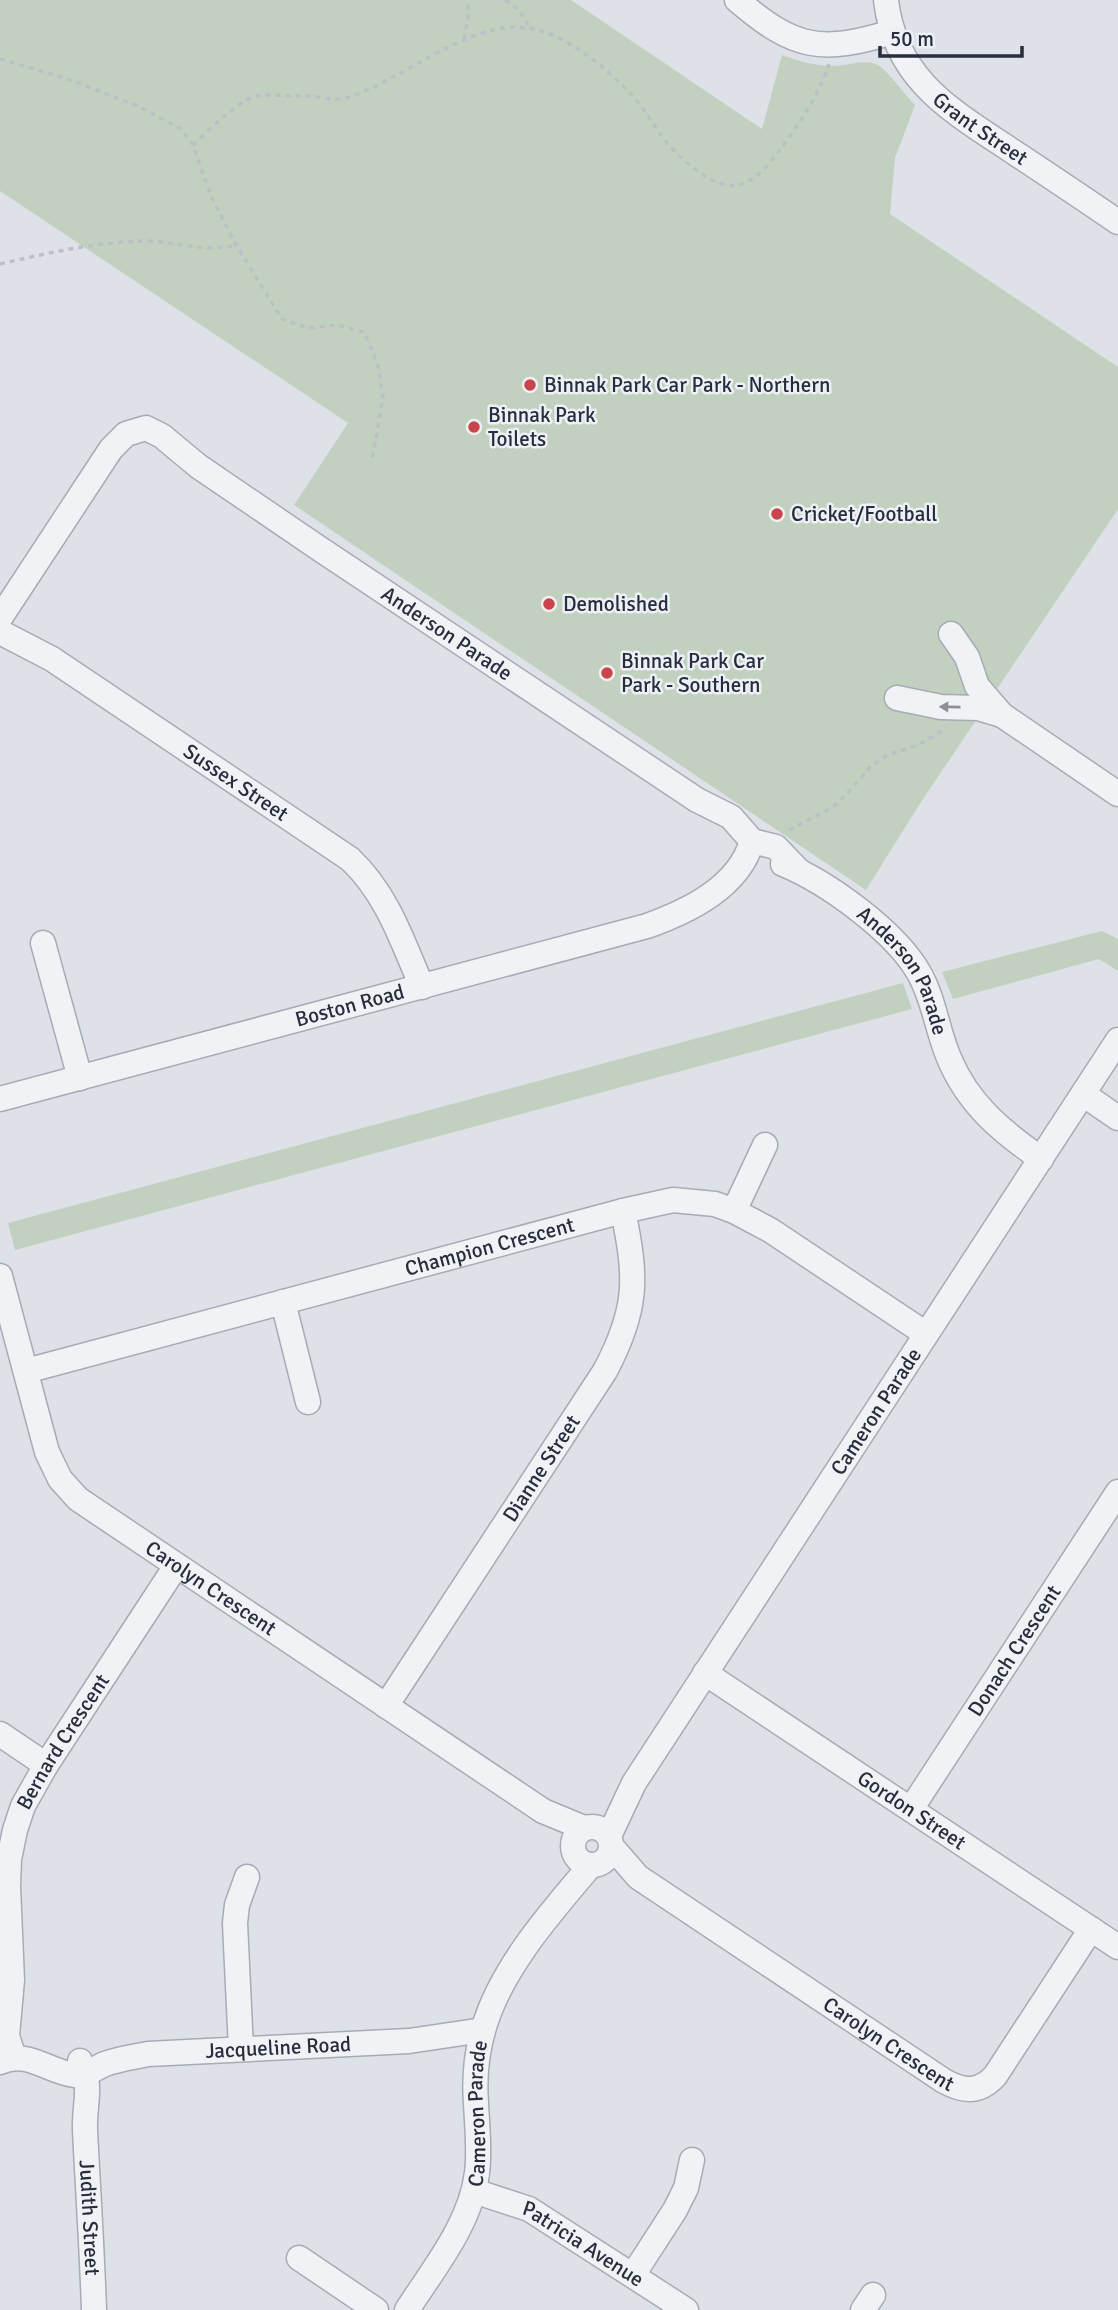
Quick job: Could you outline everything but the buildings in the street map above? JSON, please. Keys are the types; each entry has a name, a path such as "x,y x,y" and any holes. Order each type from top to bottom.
{"street":[{"path":"737,0 775,29 800,42 842,46 892,32"},
{"name":"Grant Street","path":"886,0 892,32 907,64 926,88 940,101 1118,222"},
{"name":"Anderson Parade","path":"0,618 111,449 126,434 139,429 153,431 198,466 697,800 731,817 746,849 776,847 798,870 874,922 905,953 919,972 950,1060 988,1119 1005,1134 1044,1153"},
{"name":"Sussex Street","path":"0,618 24,634 52,659"},
{"name":"Sussex Street","path":"0,632 52,659 350,859 377,889 392,914 414,989"},
{"path":"951,634 967,657 977,686 1002,715 1118,794"},
{"path":"897,698 930,706 978,708 1002,715"},
{"name":"Boston Road","path":"0,1099 647,926 698,902 746,849"},
{"path":"43,943 80,1078"},
{"name":"Cameron Parade","path":"407,2310 452,2238 474,2192 478,2171 475,2072 481,2041 498,1992 1118,1040"},
{"path":"1083,1094 1118,1118"},
{"path":"734,1211 765,1145"},
{"name":"Champion Crescent","path":"16,1365 283,1302 673,1200 715,1204 770,1230 926,1334"},
{"name":"Dianne Street","path":"386,1706 617,1349 630,1308 633,1288 633,1266 623,1211"},
{"name":"Carolyn Crescent","path":"0,1276 16,1365 47,1452 60,1479 78,1499 944,2081 965,2090 981,2088 995,2076 1091,1929"},
{"path":"283,1302 308,1402"},
{"name":"Donach Crescent","path":"911,1810 1118,1492"},
{"name":"Bernard Crescent","path":"8,2051 19,2038 18,2006 12,1980 9,1859 23,1806 46,1765 176,1566"},
{"name":"Gordon Street","path":"705,1673 1118,1947"},
{"path":"0,1734 46,1765"},
{"path":"241,2049 235,1923 237,1905 247,1877"},
{"name":"Jacqueline Road","path":"80,2069 148,2054 409,2041 481,2041"},
{"path":"8,2051 27,2058 80,2069"},
{"name":"Judith Street","path":"80,2069 89,2090 85,2123 94,2310"},
{"path":"633,2275 675,2210 686,2188 692,2160"},
{"name":"Patricia Avenue","path":"474,2192 529,2209 686,2310"},
{"path":"299,2258 376,2310"}],"path":[{"path":"464,41 469,13 467,0"},
{"path":"505,0 519,10 527,19 530,28"},
{"path":"193,145 223,117 257,96 343,99 494,29 530,28 561,40 604,69 639,103 663,138 685,162 710,178 738,185 754,177 772,161 802,118 829,64"},
{"path":"0,59 65,78 138,106 181,129 193,145 211,196 236,246 282,319 308,328 337,325 364,332 378,365 383,397 372,461"},
{"path":"0,264 99,243 148,241 218,250 236,246"},
{"path":"782,836 792,826 809,821 833,807 871,766 888,755 918,745 955,725"}],"green space":[{"path":"0,0 571,0 762,129 782,55 824,65 873,63 886,72 915,105 895,158 890,214 1118,367 1118,509 919,805 866,890 294,505 348,423 0,191"},
{"path":"1102,931 1118,939 1118,971 1099,959 953,999 942,972"},
{"path":"903,983 912,1009 15,1250 8,1223"}],"place":[{"name":"Binnak Park Car Park - Northern","path":"530,385"},
{"name":"Binnak Park Toilets","path":"474,427"},
{"name":"Cricket/Football","path":"777,514"},
{"name":"Demolished","path":"549,604"},
{"name":"Binnak Park Car Park - Southern","path":"607,673"}]}
